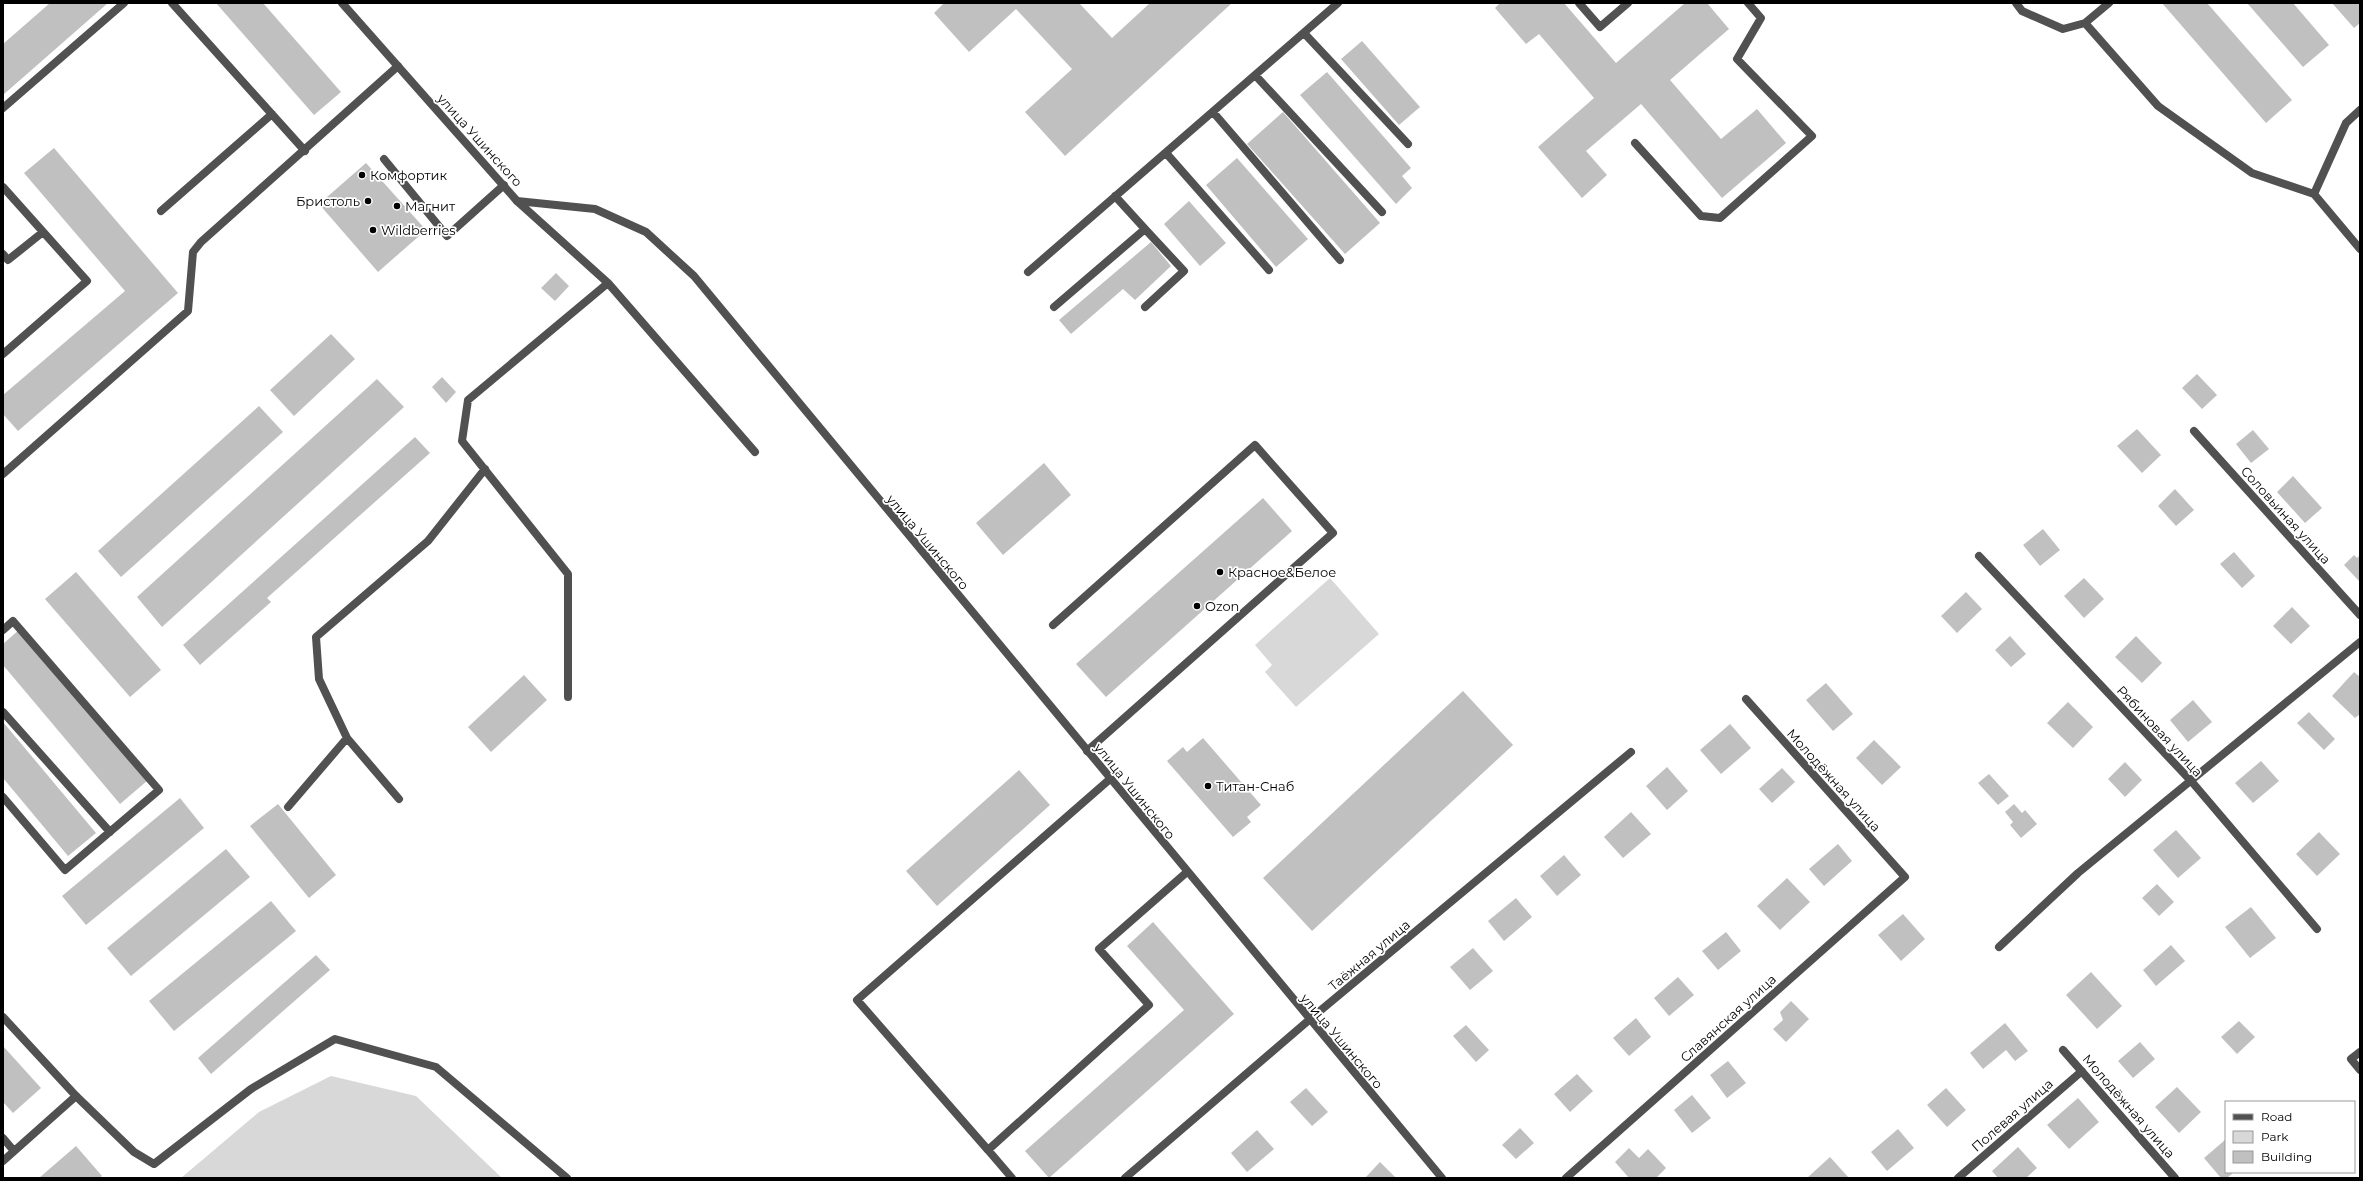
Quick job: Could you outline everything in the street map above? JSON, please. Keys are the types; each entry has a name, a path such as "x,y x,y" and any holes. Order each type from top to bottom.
{"street":[{"path":"3,108 124,3"},
{"path":"172,3 305,151"},
{"name":"улица Ушинского","path":"342,3 518,200 595,209 646,232 694,276 1309,1020 1442,1178"},
{"path":"1028,272 1338,3"},
{"path":"1579,3 1600,27 1628,3"},
{"path":"1634,143 1701,216 1720,218 1812,136 1737,59 1761,18 1748,3"},
{"path":"2016,3 2022,10 2064,29 2085,23 2109,3"},
{"path":"2085,23 2158,106 2252,173 2314,194 2360,249"},
{"path":"1304,32 1408,144"},
{"path":"3,474 188,311 193,252 201,242 305,151 398,66"},
{"path":"1255,75 1382,212"},
{"path":"2314,194 2346,123 2360,110"},
{"path":"1213,112 1340,260"},
{"path":"161,211 272,114"},
{"path":"1166,152 1269,270"},
{"path":"384,159 447,236 504,185"},
{"path":"3,187 87,281 3,354"},
{"path":"1115,196 1184,271 1145,307"},
{"path":"518,200 608,283 755,452"},
{"path":"1054,306 1145,229"},
{"path":"3,254 8,260 43,232"},
{"path":"568,697 568,574 462,441 468,400 608,283"},
{"name":"Соловьиная улица","path":"2194,431 2360,615"},
{"path":"1053,624 1255,445 1333,533 1087,751"},
{"path":"399,799 347,738 319,679 316,637 428,541 485,469"},
{"name":"Рябиновая улица","path":"1979,556 2192,782 2317,929"},
{"path":"3,630 13,621 159,790 65,870 3,797"},
{"path":"2000,947 2078,873 2192,782 2360,642"},
{"name":"Молодёжная улица","path":"1746,700 1905,877"},
{"path":"3,712 110,832"},
{"path":"288,807 347,738"},
{"name":"Таёжная улица","path":"1125,1178 1309,1020 1631,752"},
{"path":"1012,1178 857,1000 1110,779"},
{"path":"988,1150 1149,1005 1099,949 1187,872"},
{"name":"Славянская улица","path":"1566,1178 1905,877"},
{"path":"3,1017 76,1096 134,1152 154,1164 251,1089 335,1040 436,1066 567,1178"},
{"name":"Молодёжная улица","path":"2063,1050 2176,1178"},
{"path":"2360,1052 2351,1059 2360,1070"},
{"name":"Полевая улица","path":"1958,1178 2082,1071"},
{"path":"3,1161 76,1096"},
{"path":"3,1138 14,1151"}],"green space":[{"path":"1330,578 1379,634 1296,707 1265,672 1272,665 1255,645"},
{"path":"331,1076 416,1096 502,1178 181,1178 259,1112"}],"building":[{"path":"50,3 108,3 3,95 3,44"},
{"path":"216,3 263,3 341,92 314,115"},
{"path":"944,3 1079,3 1112,38 1150,3 1232,3 1065,156 1025,112 1072,69 1016,9 969,52 934,13"},
{"path":"1500,3 1564,3 1616,63 1685,3 1707,3 1729,29 1670,80 1721,139 1757,109 1786,143 1722,198 1641,104 1586,151 1607,175 1582,198 1538,147 1594,98 1539,34 1526,44 1495,8"},
{"path":"2162,3 2207,3 2292,100 2266,123"},
{"path":"2247,3 2293,3 2329,45 2303,67"},
{"path":"2332,3 2360,3 2360,23 2354,28"},
{"path":"1362,41 1420,107 1399,125 1341,59"},
{"path":"1327,72 1411,168 1402,176 1412,188 1396,204 1300,95"},
{"path":"1283,112 1380,223 1345,254 1247,144"},
{"path":"54,148 178,293 18,431 3,414 3,395 125,291 24,173"},
{"path":"1237,158 1308,239 1276,267 1206,185"},
{"path":"366,163 426,230 378,272 319,204"},
{"path":"1189,201 1226,243 1200,266 1164,224"},
{"path":"1151,242 1171,266 1135,300 1123,289 1071,334 1059,320"},
{"path":"556,273 569,286 555,301 541,288"},
{"path":"331,334 355,359 294,416 270,390"},
{"path":"2197,374 2217,395 2202,409 2182,388"},
{"path":"442,377 456,392 446,403 432,387"},
{"path":"377,379 404,407 162,627 137,597"},
{"path":"259,406 283,432 121,577 98,551"},
{"path":"2137,429 2161,455 2142,473 2117,446"},
{"path":"2253,430 2269,449 2251,463 2236,444"},
{"path":"415,437 430,453 267,598 271,602 200,665 183,645"},
{"path":"1044,463 1071,495 1003,555 976,523"},
{"path":"2293,476 2322,508 2305,523 2277,492"},
{"path":"2175,489 2194,510 2176,526 2158,506"},
{"path":"1263,498 1292,531 1106,697 1076,664"},
{"path":"2043,529 2060,550 2040,566 2023,545"},
{"path":"2234,552 2255,576 2242,588 2220,564"},
{"path":"2354,555 2357,558 2360,555 2359,581 2344,565"},
{"path":"76,572 161,670 130,697 45,599"},
{"path":"2084,578 2104,599 2084,618 2064,596"},
{"path":"1966,592 1982,609 1957,633 1941,616"},
{"path":"2292,607 2310,626 2291,644 2273,626"},
{"path":"20,629 147,781 120,804 3,665 3,644"},
{"path":"2010,636 2026,654 2011,667 1995,650"},
{"path":"2136,636 2162,663 2142,683 2115,657"},
{"path":"2354,672 2360,677 2360,714 2355,718 2332,696"},
{"path":"524,675 547,700 491,752 468,727"},
{"path":"1826,683 1853,714 1833,731 1806,700"},
{"path":"1463,691 1513,745 1312,931 1263,878"},
{"path":"2193,700 2212,722 2188,742 2170,720"},
{"path":"2068,702 2093,727 2073,748 2047,723"},
{"path":"2309,712 2335,739 2324,750 2297,723"},
{"path":"3,722 96,833 68,856 3,778"},
{"path":"1730,724 1751,748 1721,774 1700,750"},
{"path":"1203,738 1261,805 1247,817 1251,822 1233,837 1167,761 1183,747 1187,752"},
{"path":"1874,740 1901,767 1882,785 1856,758"},
{"path":"2261,761 2279,781 2253,803 2235,783"},
{"path":"2125,762 2142,780 2125,797 2108,779"},
{"path":"1667,767 1688,791 1667,810 1646,786"},
{"path":"1782,768 1795,782 1772,803 1759,789"},
{"path":"1019,770 1050,805 937,906 906,871"},
{"path":"1989,774 2009,796 1998,805 1978,783"},
{"path":"180,798 204,828 86,925 62,896"},
{"path":"278,804 336,875 309,898 250,826"},
{"path":"2014,804 2022,813 2025,810 2037,824 2021,838 2010,825 2013,822 2005,812"},
{"path":"1631,812 1651,834 1623,858 1604,837"},
{"path":"2176,830 2201,858 2178,878 2153,850"},
{"path":"2319,832 2340,854 2317,876 2296,854"},
{"path":"1838,844 1852,861 1824,886 1809,869"},
{"path":"226,849 250,877 131,976 107,948"},
{"path":"1564,855 1581,875 1557,896 1540,876"},
{"path":"1787,878 1810,902 1780,930 1757,906"},
{"path":"2157,884 2174,902 2159,916 2142,898"},
{"path":"1516,898 1532,917 1504,941 1488,921"},
{"path":"271,901 296,931 174,1031 149,1001"},
{"path":"2251,907 2276,938 2250,958 2225,927"},
{"path":"1903,914 1925,939 1901,961 1878,935"},
{"path":"1153,922 1234,1014 1049,1178 1025,1151 1184,1010 1127,946"},
{"path":"1726,932 1741,951 1718,970 1702,951"},
{"path":"2171,945 2185,961 2156,986 2143,970"},
{"path":"1473,948 1493,971 1470,990 1450,967"},
{"path":"316,955 330,970 211,1074 198,1058"},
{"path":"2091,972 2122,1006 2097,1029 2066,995"},
{"path":"1678,977 1694,995 1669,1016 1654,998"},
{"path":"1791,1001 1809,1019 1786,1042 1773,1029 1783,1020 1780,1012"},
{"path":"1636,1018 1651,1037 1629,1056 1613,1038"},
{"path":"2239,1021 2255,1037 2237,1054 2221,1037"},
{"path":"2005,1023 2028,1051 2015,1061 2006,1050 1983,1069 1970,1053"},
{"path":"1466,1025 1489,1050 1476,1062 1453,1036"},
{"path":"2140,1042 2155,1059 2133,1078 2118,1061"},
{"path":"3,1046 41,1088 13,1113 3,1102"},
{"path":"1728,1061 1746,1083 1727,1098 1710,1075"},
{"path":"1577,1074 1593,1091 1570,1112 1554,1094"},
{"path":"2177,1087 2201,1112 2179,1133 2155,1107"},
{"path":"1306,1088 1328,1112 1312,1126 1290,1102"},
{"path":"1946,1088 1966,1110 1947,1127 1927,1105"},
{"path":"1692,1095 1711,1118 1692,1133 1674,1110"},
{"path":"2078,1098 2099,1122 2069,1149 2047,1125"},
{"path":"1520,1128 1534,1143 1516,1159 1502,1145"},
{"path":"1898,1129 1914,1148 1887,1171 1871,1152"},
{"path":"1257,1130 1274,1149 1247,1172 1231,1153"},
{"path":"2225,1140 2225,1173 2233,1173 2227,1178 2221,1178 2204,1158"},
{"path":"76,1146 102,1176 99,1178 39,1178"},
{"path":"2018,1147 2037,1168 2026,1178 1998,1178 1992,1171"},
{"path":"1629,1148 1639,1158 1648,1149 1666,1168 1656,1178 1629,1178 1615,1162"},
{"path":"1830,1157 1849,1178 1807,1178"},
{"path":"1380,1162 1396,1178 1365,1178"}],"place":[{"name":"Комфортик","path":"362,175"},
{"name":"Бристоль","path":"368,201"},
{"name":"Магнит","path":"397,206"},
{"name":"Wildberries","path":"373,230"},
{"name":"Красное&Белое","path":"1220,572"},
{"name":"Ozon","path":"1197,606"},
{"name":"Титан-Снаб","path":"1208,786"}]}
